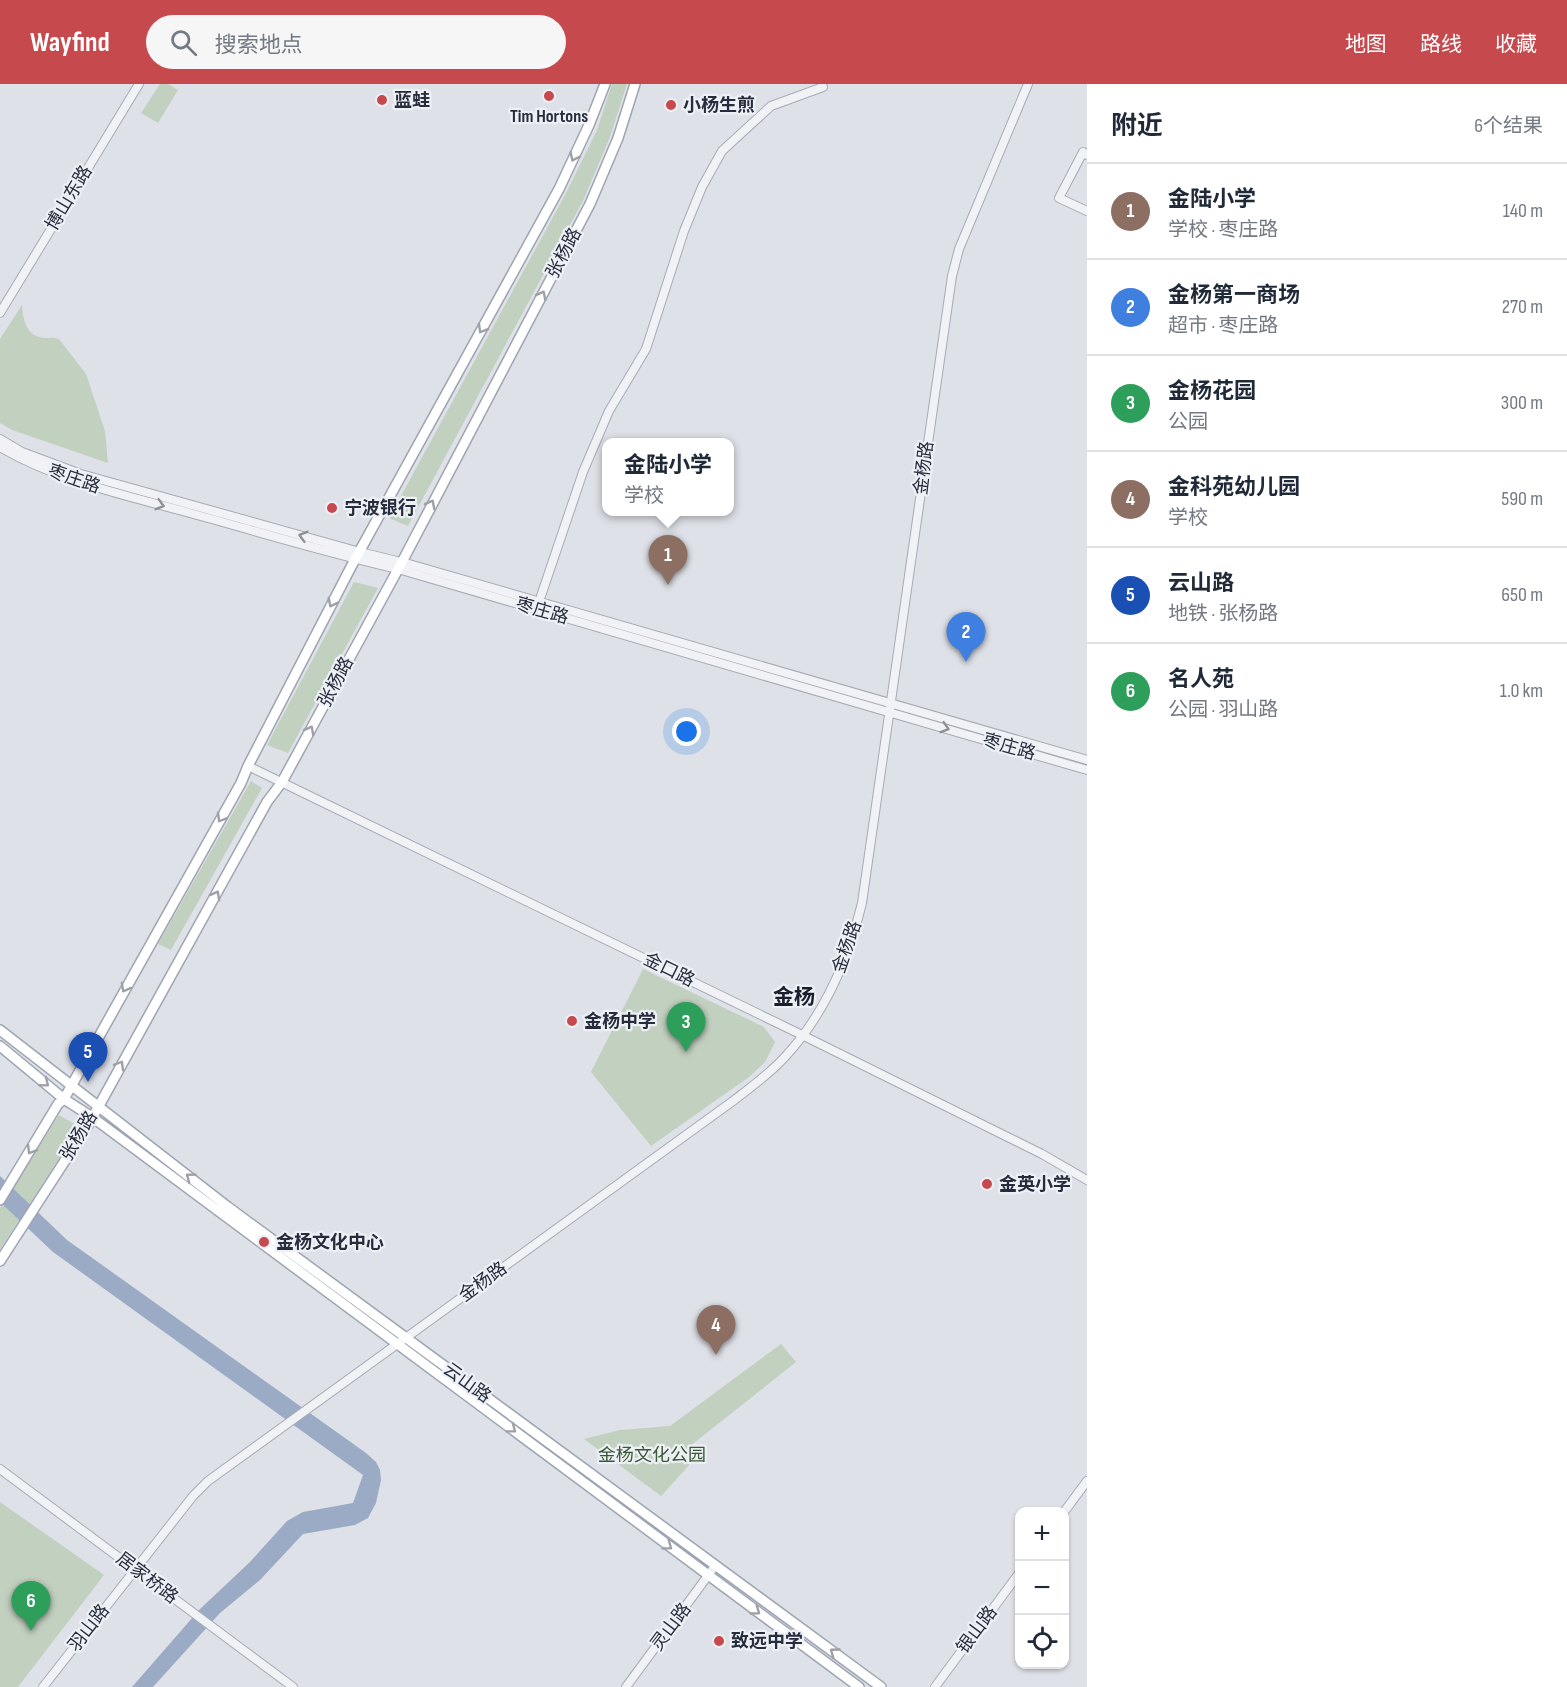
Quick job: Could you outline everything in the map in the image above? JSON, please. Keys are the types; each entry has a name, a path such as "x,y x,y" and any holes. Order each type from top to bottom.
{"main road":[{"name":"张杨路","path":"0,1200 58,1104 64,1099 241,783 357,556 555,198 589,125 605,84"},
{"name":"张杨路","path":"0,1261 98,1107 267,802 282,782 400,565 590,204 618,138 635,84"},
{"name":"云山路","path":"0,1030 709,1576 859,1687"},
{"name":"云山路","path":"0,1046 64,1099 402,1340 881,1687"}],"street":[{"name":"博山东路","path":"0,313 139,84"},
{"path":"541,596 583,472 609,411 646,349 684,231 702,188 722,151 771,106 823,87 822,84"},
{"name":"金杨路","path":"134,1569 193,1496 208,1481 733,1101 783,1059 830,992 854,938 862,903 951,276 959,249 1028,84"},
{"path":"1087,155 1083,152 1059,198 1087,211"},
{"name":"枣庄路","path":"0,439 22,452 81,474 357,556"},
{"name":"枣庄路","path":"0,447 41,468 79,482 357,556 400,565 890,708 1087,770"},
{"name":"枣庄路","path":"890,708 1087,760"},
{"name":"金口路","path":"248,766 802,1035 1042,1154 1087,1180"},
{"name":"居家桥路","path":"0,1469 293,1687"},
{"path":"1069,1507 1087,1481"},
{"name":"灵山路","path":"626,1687 715,1566"},
{"name":"羽山路","path":"43,1687 134,1569"},
{"name":"银山路","path":"934,1687 1015,1579"}],"green space":[{"path":"160,84 168,84 178,90 158,123 141,113"},
{"path":"612,84 627,84 610,137 583,201 408,526 389,518 566,193 597,130"},
{"path":"22,305 23,316 30,331 39,337 59,339 86,374 105,431 108,463 12,430 0,423 0,339"},
{"path":"354,582 378,588 288,753 267,745"},
{"path":"251,781 262,788 171,950 158,944"},
{"path":"643,969 764,1027 775,1042 765,1062 749,1077 651,1146 591,1072"},
{"path":"59,1115 80,1127 0,1249 0,1208"},
{"name":"金杨文化公园","path":"781,1344 796,1362 680,1454 691,1463 661,1496 584,1439 620,1430 670,1426"},
{"path":"0,1502 104,1575 18,1687 0,1687"}],"water":[{"path":"0,1176 67,1240 366,1453 376,1462 380,1470 381,1480 376,1503 368,1518 355,1525 303,1534 260,1580 220,1613 153,1687 132,1687 200,1609 250,1562 287,1521 303,1512 353,1503 363,1475 53,1252 0,1202"}],"place":[{"name":"Tim Hortons","path":"549,96"},
{"name":"蓝蛙","path":"382,100"},
{"name":"小杨生煎","path":"671,105"},
{"name":"宁波银行","path":"332,508"},
{"name":"金陆小学","path":"668,585"},
{"name":"金杨第一商场","path":"966,662"},
{"name":"金杨中学","path":"572,1021"},
{"name":"金杨花园","path":"686,1052"},
{"name":"云山路","path":"88,1082"},
{"name":"金英小学","path":"987,1184"},
{"name":"金杨文化中心","path":"264,1242"},
{"name":"金科苑幼儿园","path":"716,1355"},
{"name":"名人苑","path":"31,1631"},
{"name":"致远中学","path":"719,1641"}],"district":[{"name":"金杨","path":"794,997"}]}
